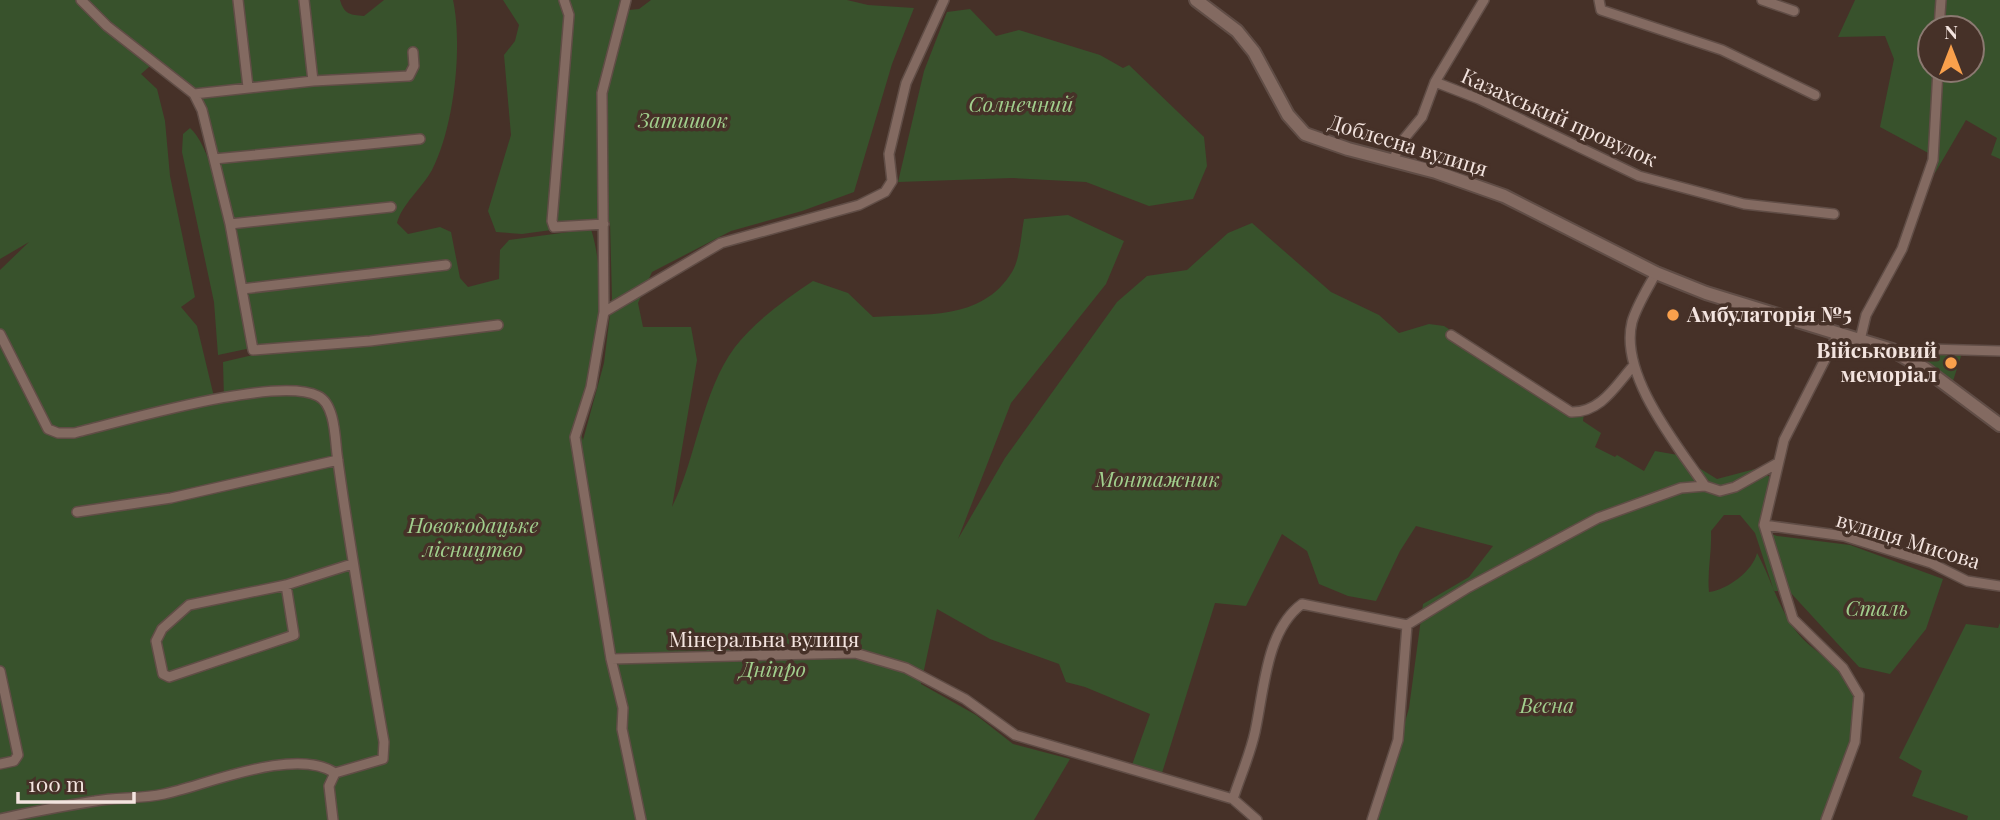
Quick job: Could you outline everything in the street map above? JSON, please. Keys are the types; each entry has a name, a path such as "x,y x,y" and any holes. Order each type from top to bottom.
{"street":[{"path":"81,0 107,26 194,94 230,224 253,350 370,341 498,325"},
{"path":"238,0 248,87"},
{"path":"304,0 313,80"},
{"path":"564,0 569,15 552,221 554,227 604,224"},
{"path":"626,0 603,93 604,312 591,387 575,437 611,659 623,708 622,729 641,820"},
{"path":"604,312 721,243 859,205 885,192 892,181 889,154 906,83 944,0"},
{"name":"Доблесна вулиця","path":"1196,0 1237,31 1254,52 1288,114 1306,134 1504,196 1656,273 1706,293 1860,340 1909,358 2000,425"},
{"name":"Казахський провулок","path":"1393,160 1403,140 1422,117 1435,82 1484,0"},
{"path":"1599,0 1601,10 1722,50 1815,94"},
{"path":"1762,0 1794,11"},
{"path":"194,94 313,80 409,76 414,66 413,52"},
{"name":"Казахський провулок","path":"1435,82 1479,99 1639,176 1744,204 1834,214"},
{"path":"1860,340 1866,316 1902,249 1933,160 1937,84"},
{"path":"214,159 420,139"},
{"path":"230,224 391,207"},
{"path":"242,289 446,265"},
{"path":"1656,273 1632,323 1634,365 1653,408 1705,486"},
{"path":"0,334 48,429 58,433 74,433 220,397 296,392 318,396 327,404 384,742 383,759 335,774"},
{"path":"1826,820 1855,743 1859,695 1843,667 1793,619 1763,525 1784,440 1838,334"},
{"path":"1451,335 1571,412 1590,408 1606,398 1634,365"},
{"path":"1909,358 1928,349 2000,351"},
{"path":"77,512 171,498 338,460"},
{"path":"1233,799 1255,734 1263,684 1287,615 1302,604 1323,606 1407,625 1469,587 1598,518 1682,488 1705,486 1720,491 1776,464"},
{"name":"вулиця Мисова","path":"1763,525 1844,536 1931,563 1967,581 2000,586"},
{"path":"286,585 294,635 169,677 163,674 156,641 162,629 189,605 286,585 352,564"},
{"path":"1372,820 1398,740 1407,625"},
{"name":"Мінеральна вулиця","path":"611,659 855,653 906,668 965,699 1015,735 1233,799 1257,820"},
{"path":"0,671 18,755 14,761 0,764"},
{"path":"0,820 96,800 167,794 272,767 303,764 326,767 335,774"},
{"path":"333,820 330,786 335,774"}],"green space":[{"path":"0,0 340,0 348,13 364,16 384,0 453,0 457,63 446,132 432,170 403,209 397,223 408,234 440,227 451,232 460,278 468,287 499,279 500,250 509,240 591,229 596,247 599,303 590,378 579,421 583,440 604,363 612,298 610,222 522,234 496,232 488,211 511,135 504,55 515,41 519,25 503,0 620,0 619,11 639,9 651,0 847,0 868,5 914,8 892,64 854,192 802,211 731,231 652,272 638,303 643,327 691,327 697,360 672,507 688,467 714,384 724,365 743,337 782,303 813,281 848,293 873,317 950,312 968,307 984,300 999,288 1012,272 1019,254 1024,219 1068,215 1124,241 1106,284 1011,403 958,539 1005,458 1117,302 1147,276 1187,270 1228,233 1252,223 1331,292 1379,315 1399,333 1429,324 1444,326 1569,407 1584,412 1583,421 1601,433 1595,447 1615,457 1617,455 1644,471 1655,451 1678,455 1717,479 1755,469 1772,478 1761,530 1777,536 1850,545 1943,579 1926,629 1890,674 1859,667 1789,591 1774,591 1794,628 1848,679 1856,696 1857,709 1851,741 1822,820 1377,820 1409,708 1423,604 1469,577 1493,546 1416,526 1400,551 1376,601 1348,596 1319,584 1307,551 1282,534 1246,606 1215,603 1162,773 1132,765 1150,714 1066,682 1059,664 990,639 937,609 921,684 976,715 1013,744 1070,759 1034,820 0,820 0,270 29,242 0,259","holes":["158,59 203,100 231,213 257,354 223,362 224,399 215,401 197,326 181,307 195,297 170,176 165,121 157,89 141,74","1724,515 1740,515 1755,533 1773,588 1757,553 1745,573 1724,588 1709,592 1711,531"]},
{"path":"1855,0 2000,0 2000,159 1991,155 1997,138 1966,120 1935,173 1932,155 1880,127 1894,59 1885,36 1838,37"},
{"name":"Солнечний","path":"970,9 996,36 1019,30 1100,55 1123,68 1129,65 1204,137 1207,166 1193,199 1149,206 1086,182 1012,178 898,182 924,71 947,12"},
{"path":"190,128 212,168 221,198 251,348 218,355 214,302 182,152 183,134"},
{"path":"1925,353 1962,353 1953,381 1920,358"},
{"name":"Сталь","path":"2000,623 2000,820 1967,820 1968,816 1912,796 1922,771 1899,758 1966,624 1998,628"}],"place":[{"name":"Амбулаторія №5","path":"1673,315"},
{"name":"Військовий меморіал","path":"1951,363"}],"park label":[{"name":"Затишок","path":"683,121"},
{"name":"Монтажник","path":"1158,480"},
{"name":"Новокодацьке лісництво","path":"473,538"},
{"name":"Дніпро","path":"773,670"},
{"name":"Весна","path":"1547,706"}]}
